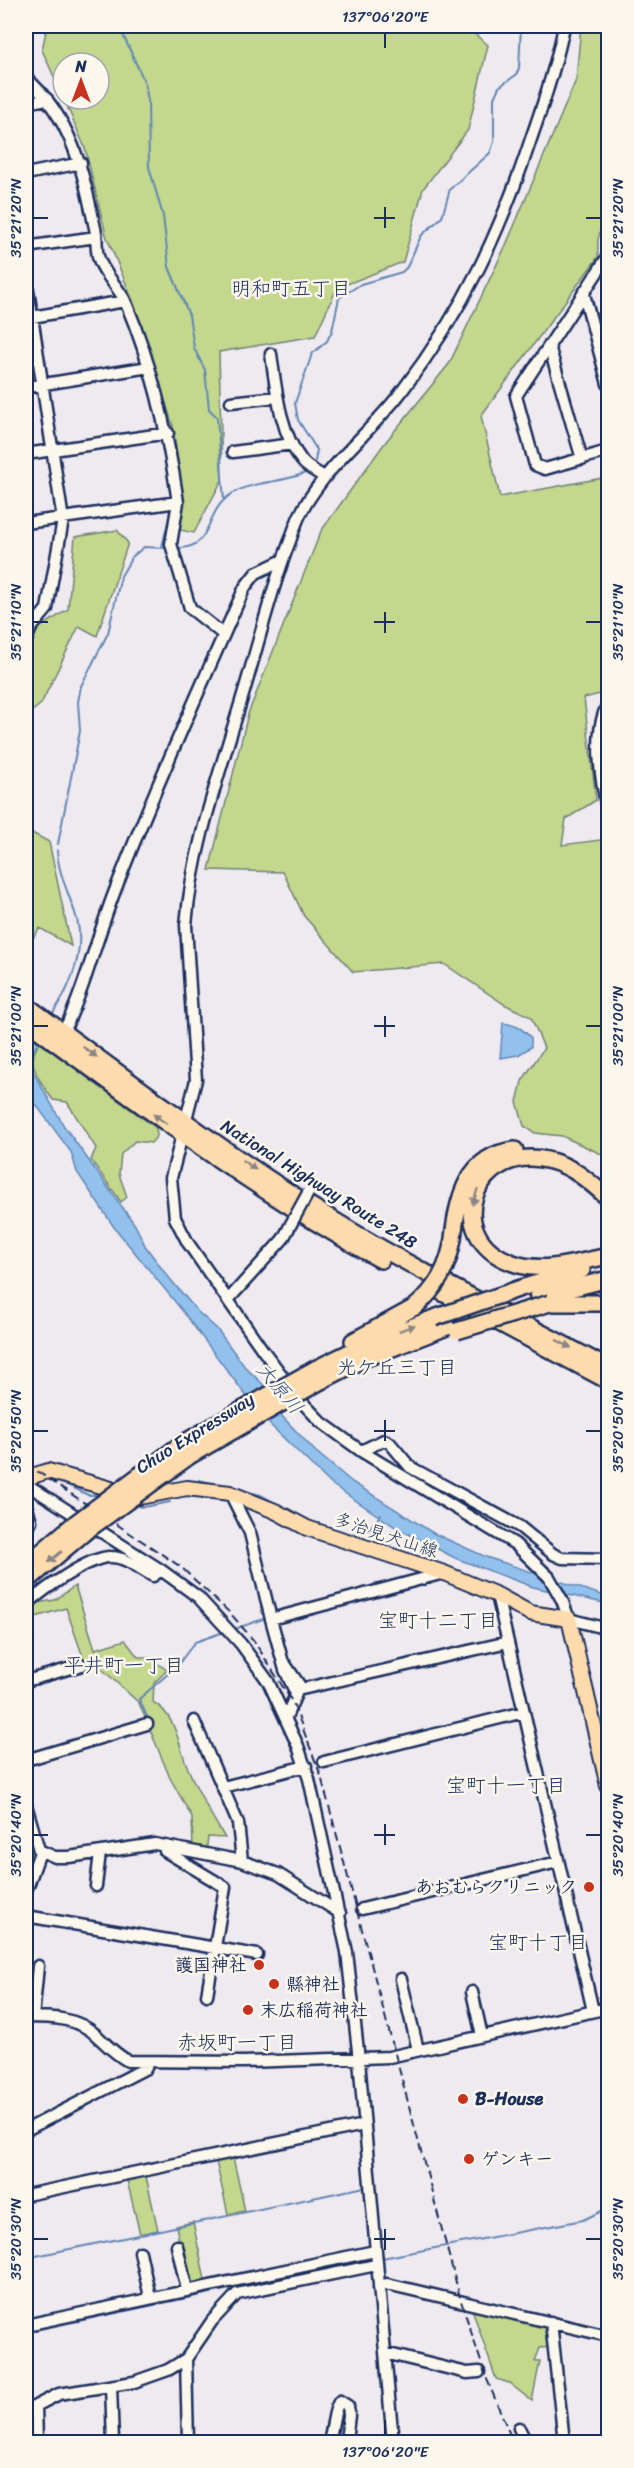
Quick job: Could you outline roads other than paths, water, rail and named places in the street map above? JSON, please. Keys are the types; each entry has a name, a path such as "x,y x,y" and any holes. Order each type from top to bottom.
{"highway":[{"name":"National Highway Route 248","path":"26,1005 281,1203 335,1235 609,1381"},
{"name":"National Highway Route 248","path":"26,1021 183,1128 387,1252 609,1368"},
{"path":"316,1371 415,1307 432,1292 442,1277 450,1257 458,1201 468,1178 491,1157 507,1151 536,1150 551,1153 586,1169 609,1186"},
{"path":"609,1198 572,1170 550,1161 526,1158 505,1162 488,1174 476,1191 471,1210 474,1228 479,1236 499,1257 515,1264 544,1267 609,1257"},
{"path":"316,1371 434,1318 521,1288 609,1265"},
{"path":"316,1371 364,1359 382,1360 452,1329 609,1279"},
{"path":"544,1300 609,1303"},
{"name":"Chuo Expressway","path":"26,1565 186,1450 316,1371"},
{"name":"Chuo Expressway","path":"26,1582 79,1528"}],"main road":[{"name":"多治見犬山線","path":"28,1484 48,1471 139,1497 187,1488 230,1493 275,1510 307,1528 444,1573 497,1595 530,1613 569,1619"},
{"path":"569,1619 609,1786"}],"street":[{"path":"564,26 554,69 513,195 475,279 445,332 410,381 324,477 301,512 283,560 198,852 188,903 186,925 196,1080 171,1178 175,1218 188,1244 302,1402 321,1422 361,1451 492,1529 532,1557 549,1576 569,1619 609,1629"},
{"path":"26,78 46,99 70,136 81,164 98,258 125,301 149,367 168,434 178,502 171,544 190,608 224,635"},
{"path":"26,103 46,99"},
{"path":"26,174 81,164"},
{"path":"26,248 96,237"},
{"path":"609,256 516,396 535,465 545,469 609,450"},
{"path":"26,277 29,317 63,520 47,609 31,628 26,640"},
{"path":"584,294 609,384"},
{"path":"29,317 125,301"},
{"path":"549,346 582,459"},
{"path":"271,354 277,397 292,444 303,463 324,477"},
{"path":"26,387 149,367"},
{"path":"231,402 277,397"},
{"path":"26,454 168,434"},
{"path":"233,452 292,444"},
{"path":"26,523 63,520 178,502"},
{"path":"63,1033 90,969 98,933 148,807 224,635 251,580 266,567 283,560"},
{"path":"609,704 603,720 604,751 598,768 609,812"},
{"path":"228,1299 283,1239 308,1193"},
{"path":"361,1451 384,1440 390,1443 410,1467 520,1527 553,1554 562,1558 609,1559"},
{"path":"28,1484 48,1500 161,1569 198,1597 229,1630 268,1681 306,1766 340,1913 359,2060 393,2442"},
{"path":"230,1493 250,1533 271,1619 296,1694 286,1717"},
{"path":"26,1504 31,1521 26,1534"},
{"path":"26,1605 85,1565 109,1556 124,1559 153,1576 161,1569"},
{"path":"271,1619 444,1573"},
{"path":"497,1595 592,2011"},
{"path":"285,1664 302,1689 508,1642"},
{"path":"26,1681 82,1665"},
{"path":"324,1762 524,1712"},
{"path":"194,1721 238,1823 243,1861"},
{"path":"26,1760 147,1724"},
{"path":"223,1787 306,1766"},
{"path":"26,1810 40,1852 26,1890"},
{"path":"40,1852 55,1857 100,1853 155,1844 243,1861 278,1874 340,1913"},
{"path":"155,1844 225,1887 207,1995"},
{"path":"96,1886 100,1853"},
{"path":"362,1909 558,1862"},
{"path":"26,1916 256,1955"},
{"path":"38,1966 29,2017 76,2022 95,2034 115,2055 128,2061 147,2063 359,2060 418,2050 609,2008"},
{"path":"401,1978 418,2050"},
{"path":"472,1992 482,2036"},
{"path":"26,2130 146,2068 147,2063"},
{"path":"26,2195 364,2125"},
{"path":"177,2246 187,2290"},
{"path":"26,2325 375,2251"},
{"path":"140,2252 150,2297"},
{"path":"37,2442 31,2409 59,2394 153,2377 186,2359 212,2321 237,2294 376,2265"},
{"path":"379,2286 387,2284 609,2337"},
{"path":"550,2322 564,2442"},
{"path":"385,2353 467,2373 479,2372"},
{"path":"186,2359 188,2442"},
{"path":"111,2386 113,2442"},
{"path":"329,2442 335,2420 336,2405 340,2401 348,2406 350,2415 346,2442"},
{"path":"519,2428 526,2442"}],"water":[{"path":"503,1023 525,1032 531,1038 531,1047 518,1055 500,1058"},
{"path":"31,1035 38,1042 31,1056 31,1068 64,1126 135,1225 146,1247 198,1312 217,1329 245,1367 273,1394 279,1413 315,1451 352,1482 433,1533 486,1557 608,1597 608,1604 533,1587 455,1558 397,1528 331,1484 262,1417 181,1309 114,1227 77,1172 71,1152 28,1094 26,1042"}],"waterway":[{"path":"119,26 145,83 148,101 149,167 163,216 169,267 189,315 194,348 205,370 209,409 217,417 224,500"},
{"path":"315,461 317,450 298,420 295,403 312,354 327,341 332,331 339,298 361,284 402,272 407,267 421,236 442,217 450,189 490,153 494,142 494,98 499,87 516,75 519,68 521,26"},
{"path":"97,269 102,276"},
{"path":"126,317 142,366"},
{"path":"143,371 155,409"},
{"path":"177,548 187,547 201,539 222,502 240,489 305,473"},
{"path":"162,547 171,509"},
{"path":"58,844 80,731 78,702 81,686 108,633 121,576 132,557 144,547 167,548"},
{"path":"53,1013 76,965 79,939 75,913 61,874 57,850"},
{"path":"199,1480 261,1495 302,1518"},
{"path":"64,1483 88,1495 103,1495"},
{"path":"131,1505 144,1507 170,1502"},
{"path":"344,1533 366,1530 381,1514"},
{"path":"307,1521 325,1527"},
{"path":"232,1630 266,1618"},
{"path":"148,1719 139,1699 177,1666 195,1642 224,1632"},
{"path":"141,2234 365,2187"},
{"path":"382,2258 583,2220 608,2208"},
{"path":"26,2258 138,2235"},
{"path":"26,2332 367,2260"},
{"path":"98,2303 117,2299"},
{"path":"26,2319 45,2314"}],"railway":[{"path":"26,1464 181,1567 231,1614 254,1641 293,1703 321,1776 461,2301 486,2377 513,2442"}],"place":[{"name":"あおむらクリニック","path":"589,1887"},
{"name":"護国神社","path":"259,1965"},
{"name":"縣神社","path":"274,1984"},
{"name":"末広稲荷神社","path":"248,2010"},
{"name":"B-House","path":"463,2099"},
{"name":"ゲンキー","path":"469,2159"}],"district":[{"name":"明和町五丁目","path":"291,288"},
{"name":"光ケ丘三丁目","path":"397,1367"},
{"name":"宝町十二丁目","path":"438,1620"},
{"name":"平井町一丁目","path":"124,1665"},
{"name":"宝町十一丁目","path":"506,1785"},
{"name":"宝町十丁目","path":"538,1942"},
{"name":"赤坂町一丁目","path":"237,2042"}],"water label":[{"name":"大原川","path":"280,1388"}]}
